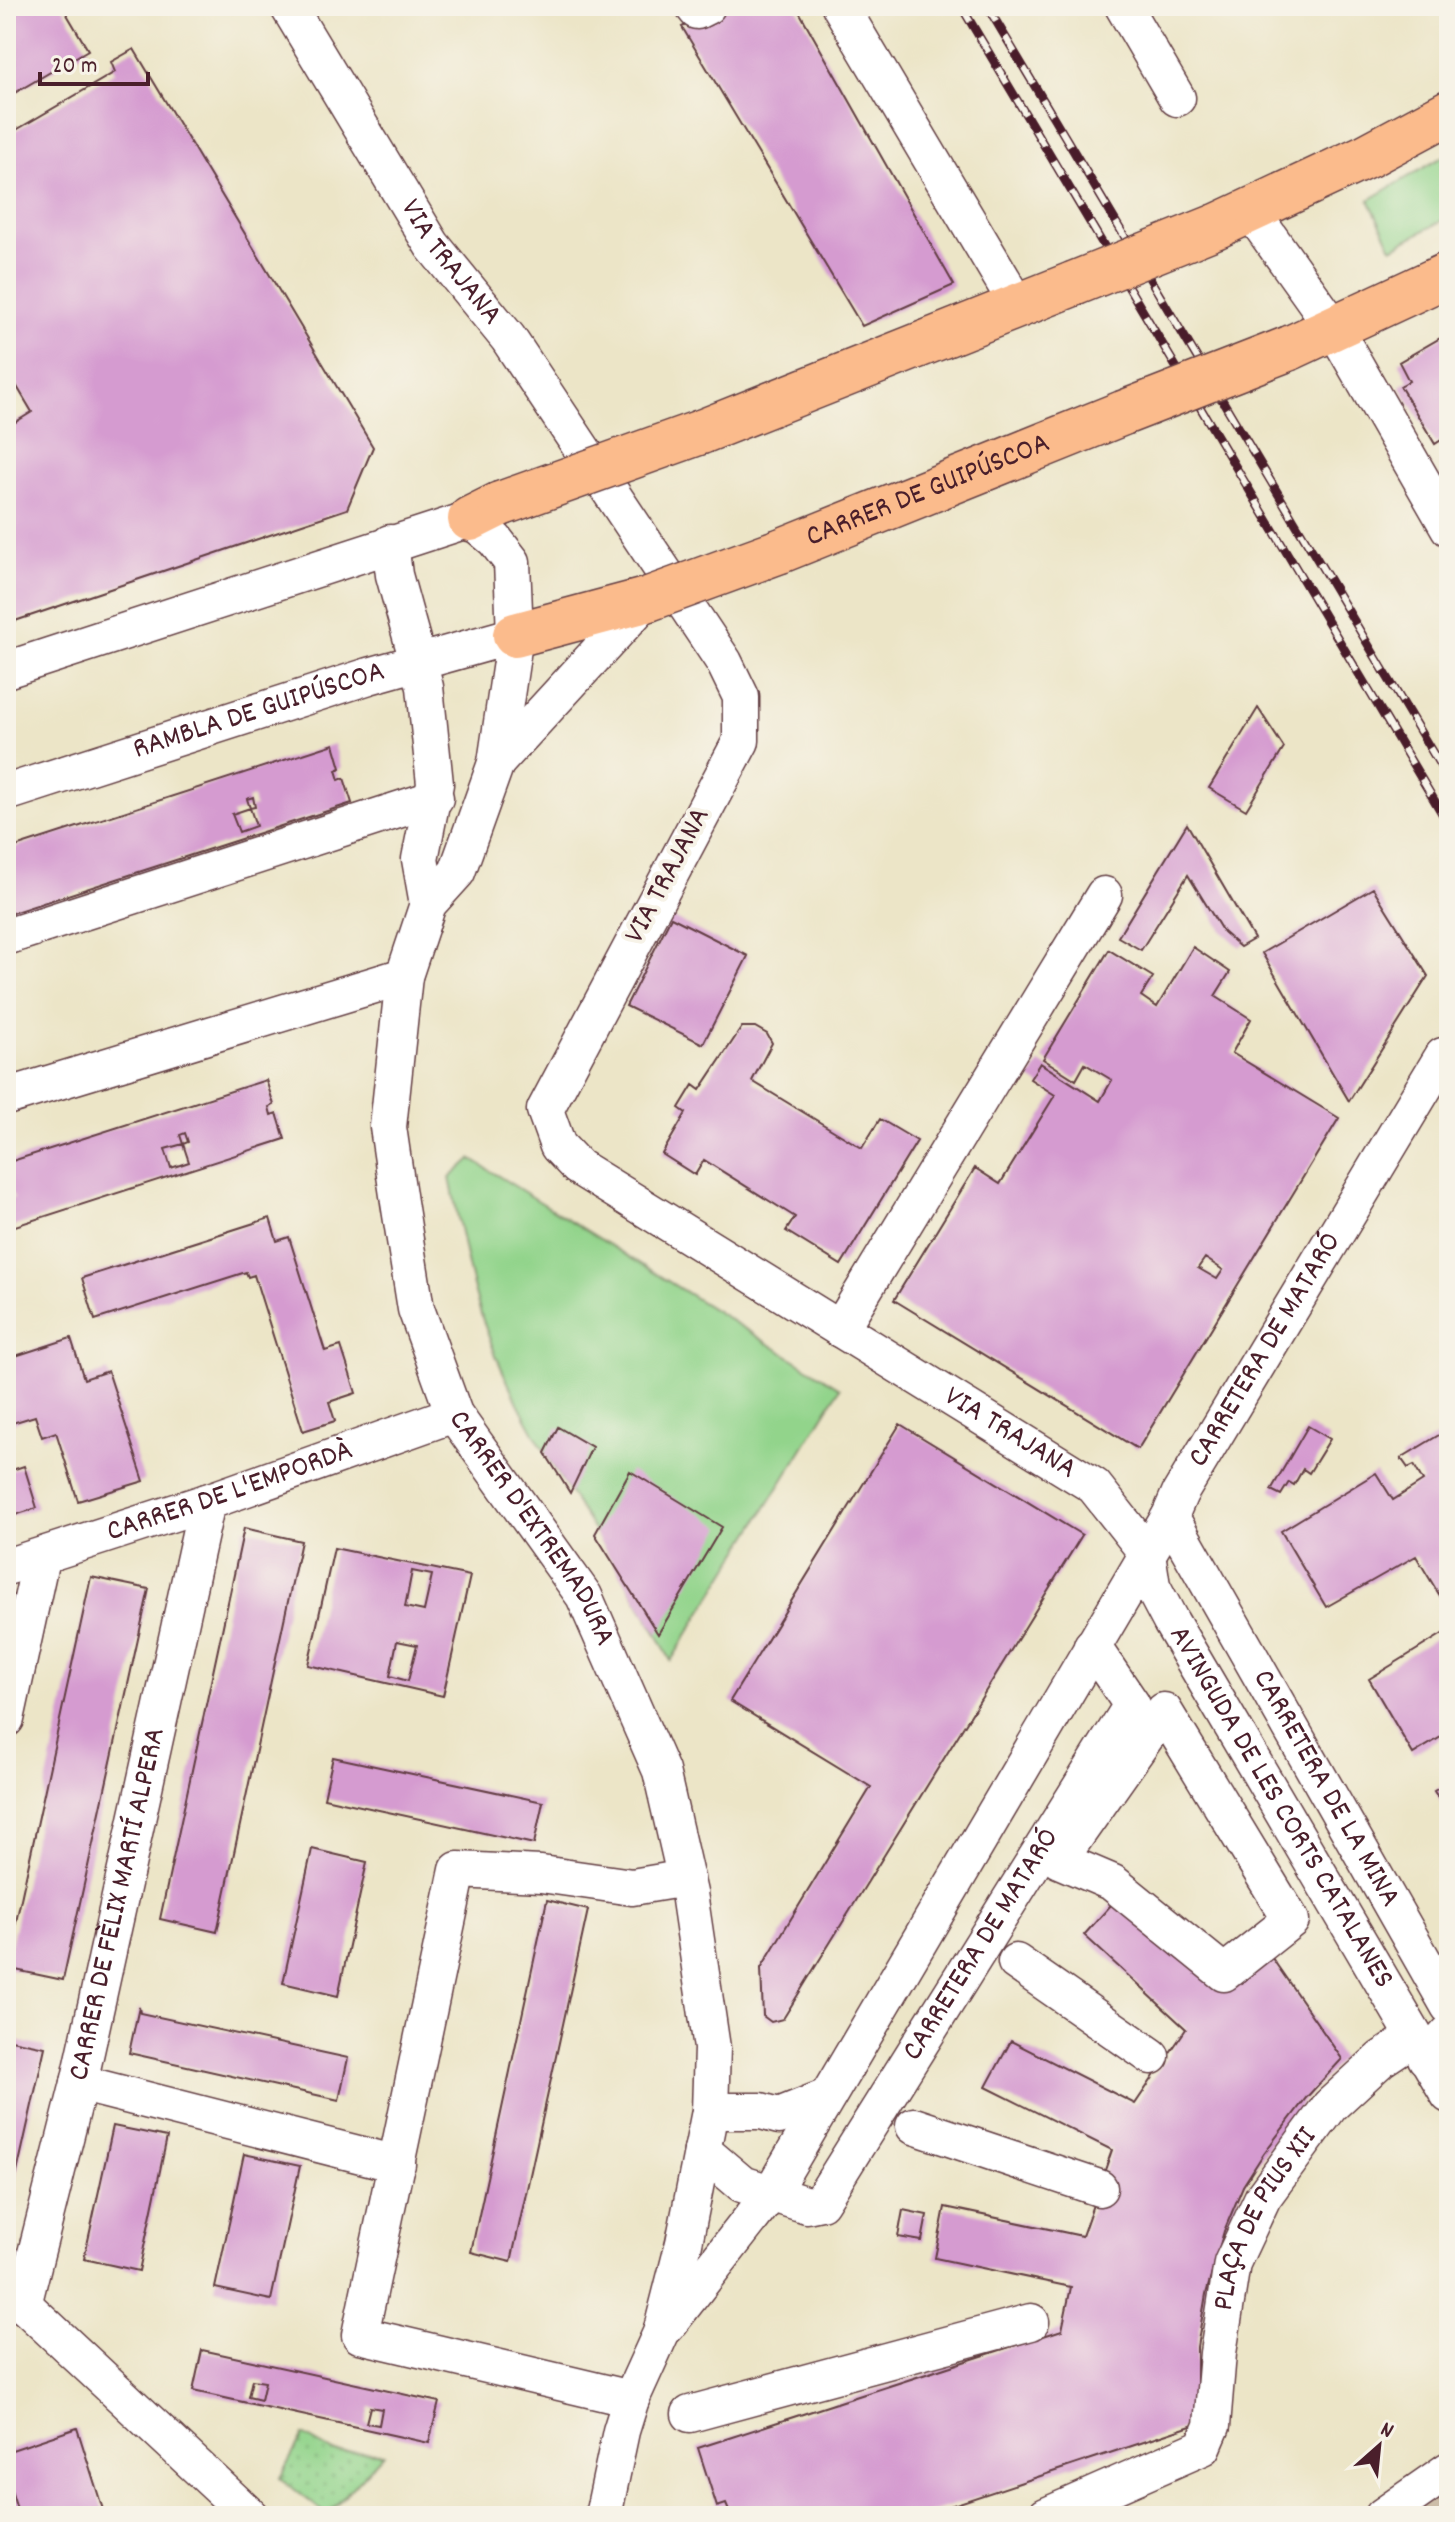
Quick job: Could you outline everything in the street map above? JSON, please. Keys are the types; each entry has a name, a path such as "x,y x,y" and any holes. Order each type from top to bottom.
{"main road":[{"path":"485,512 611,468 1019,307 1234,218 1367,156 1449,112"},
{"name":"CARRER DE GUIPÚSCOA","path":"515,635 621,616 1290,348 1449,274"}],"street":[{"name":"VIA TRAJANA","path":"288,6 432,245 475,294 566,421 724,662 741,697 741,741 545,1110 558,1146 578,1167 1094,1486 1147,1553"},
{"path":"693,6 697,11 707,6"},
{"path":"840,6 1019,307"},
{"path":"1123,6 1177,98"},
{"path":"1234,218 1334,328 1449,528"},
{"path":"6,670 485,512"},
{"name":"CARRER D'EXTREMADURA","path":"485,512 495,540 512,562 515,635 496,763 457,872 428,904 404,976 388,1127 416,1309 454,1414 584,1596 661,1771 686,1878 712,2048 710,2111 661,2333 631,2399 603,2516"},
{"name":"CARRER D'EXTREMADURA","path":"390,543 394,575 425,687 435,798 420,859 428,904"},
{"name":"CARRER D'EXTREMADURA","path":"496,763 621,616"},
{"name":"RAMBLA DE GUIPÚSCOA","path":"6,793 418,662 515,635"},
{"path":"6,937 435,798"},
{"path":"840,1329 1104,895"},
{"path":"6,1097 404,976"},
{"name":"CARRETERA DE MATARÓ","path":"661,2333 778,2180 1170,1516 1180,1493 1443,1056"},
{"name":"CARRER DE L'EMPORDÀ","path":"6,1567 207,1502 454,1414"},
{"name":"CARRER DE FÈLIX MARTÍ ALPERA","path":"15,2297 79,2083 207,1502"},
{"name":"CARRETERA DE LA MINA","path":"1170,1516 1449,2006"},
{"name":"AVINGUDA DE LES CORTS CATALANES","path":"1147,1553 1152,1586 1171,1622 1430,2043"},
{"path":"6,1719 41,1558"},
{"path":"1171,1622 1203,1571"},
{"name":"CARRETERA DE MATARÓ","path":"778,2180 807,2205 821,2202 1132,1705 1092,1646"},
{"path":"1164,1711 1291,1920 1224,1973 1113,1883 1059,1860 1164,1711"},
{"path":"631,2399 360,2335 458,1870 541,1874 632,1887 686,1878"},
{"name":"CARRETERA DE MATARÓ","path":"1016,1962 1151,2056"},
{"path":"1430,2043 1449,2095"},
{"name":"PLAÇA DE PIUS XII","path":"1046,2516 1203,2447 1212,2426 1218,2353 1232,2263 1263,2197 1330,2106 1381,2059 1430,2043"},
{"path":"79,2083 397,2164"},
{"path":"710,2111 761,2111 779,2116 827,2097"},
{"path":"702,2150 742,2184 778,2180 779,2116"},
{"path":"914,2126 1099,2188"},
{"path":"15,2297 232,2510"},
{"path":"690,2414 1031,2322"},
{"path":"1383,2516 1449,2470"}],"green space":[{"path":"1449,153 1449,217 1392,248 1369,200"},
{"path":"471,1159 840,1388 671,1661 625,1579 526,1418 487,1332 470,1275 450,1178"},
{"path":"303,2435 333,2452 384,2453 327,2515 280,2478"}],"building":[{"path":"6,6 62,6 88,50 6,98"},
{"path":"726,6 796,6 954,285 862,326 682,27"},
{"path":"134,49 373,447 347,509 6,624 6,428 32,412 6,368 6,136 115,72 111,62"},
{"path":"1449,333 1449,435 1435,444 1400,386 1409,381 1399,362"},
{"path":"1258,708 1284,748 1246,810 1209,788"},
{"path":"334,744 341,768 336,770 339,780 344,778 352,803 6,915 6,850","holes":["253,797 255,807 250,808 247,799","250,808 256,826 239,832 232,814"]},
{"path":"1187,824 1254,939 1240,947 1223,932 1188,875 1141,950 1118,937"},
{"path":"1373,888 1428,976 1349,1101 1262,953"},
{"path":"671,917 748,956 703,1044 626,1006"},
{"path":"1193,947 1230,972 1215,996 1251,1019 1232,1053 1339,1118 1138,1449 894,1300 975,1168 1000,1184 1055,1095 1030,1079 1040,1063 1100,1101 1112,1080 1085,1064 1076,1080 1043,1059 1109,950 1153,977 1141,996 1157,1007","holes":["1205,1258 1223,1270 1217,1279 1198,1268"]},
{"path":"742,1027 755,1027 767,1034 772,1043 752,1081 862,1148 880,1119 917,1141 841,1265 786,1231 795,1217 704,1160 695,1175 662,1154 686,1113 679,1108 693,1085 700,1090"},
{"path":"266,1080 274,1105 269,1107 271,1115 277,1113 285,1139 6,1229 6,1200 14,1198 11,1189 6,1191 6,1163","holes":["185,1133 188,1142 183,1144 180,1135","183,1144 189,1162 171,1168 165,1149"]},
{"path":"270,1218 277,1241 289,1237 325,1351 341,1346 356,1393 329,1402 335,1421 303,1431 254,1275 248,1277 246,1272 95,1320 82,1278"},
{"path":"71,1338 84,1379 108,1371 144,1481 78,1501 56,1432 42,1437 35,1416 6,1425 6,1359"},
{"path":"900,1424 1082,1535 783,2019 771,2022 763,2016 761,1968 871,1787 730,1701"},
{"path":"1308,1426 1330,1439 1309,1473 1303,1469 1294,1485 1289,1482 1281,1495 1271,1490"},
{"path":"558,1427 592,1447 570,1493 545,1453"},
{"path":"1449,1429 1449,1611 1416,1556 1326,1607 1281,1531 1376,1473 1393,1500 1423,1481 1414,1465 1408,1468 1401,1458"},
{"path":"24,1466 37,1508 6,1518 6,1472"},
{"path":"630,1471 722,1527 658,1634 595,1534"},
{"path":"244,1528 301,1541 217,1932 160,1919"},
{"path":"334,1548 470,1576 443,1696 308,1665","holes":["412,1571 432,1575 424,1611 405,1607","397,1641 417,1645 408,1681 390,1676"]},
{"path":"91,1577 149,1589 63,1980 6,1968"},
{"path":"1449,1630 1449,1732 1413,1754 1369,1679"},
{"path":"333,1757 543,1802 534,1844 324,1798"},
{"path":"1449,1782 1449,1815 1434,1791"},
{"path":"312,1849 367,1862 338,1996 283,1983"},
{"path":"1120,1895 1223,1989 1265,1948 1342,2059 1306,2098 1264,2153 1243,2186 1224,2231 1206,2294 1197,2347 1197,2424 920,2516 731,2516 726,2504 717,2507 698,2448 1062,2330 1071,2287 935,2258 945,2207 1082,2236 1112,2150 986,2087 1011,2041 1135,2104 1186,2029 1084,1935"},
{"path":"547,1900 588,1910 511,2262 471,2252"},
{"path":"139,2007 140,2013 348,2058 339,2100 129,2053"},
{"path":"6,2039 45,2047 15,2181 6,2179"},
{"path":"113,2126 167,2137 139,2271 84,2259"},
{"path":"244,2154 300,2166 271,2300 215,2288"},
{"path":"903,2210 927,2215 922,2241 898,2237"},
{"path":"202,2350 439,2402 429,2443 193,2391","holes":["252,2380 265,2382 261,2400 248,2397","370,2407 382,2409 379,2425 366,2423"]},
{"path":"77,2428 105,2516 19,2516 6,2474 6,2452"}],"tunnel":[{"path":"1424,2516 1449,2506"}],"railway":[{"path":"961,6 1449,825"},
{"path":"987,6 1449,780"}]}
